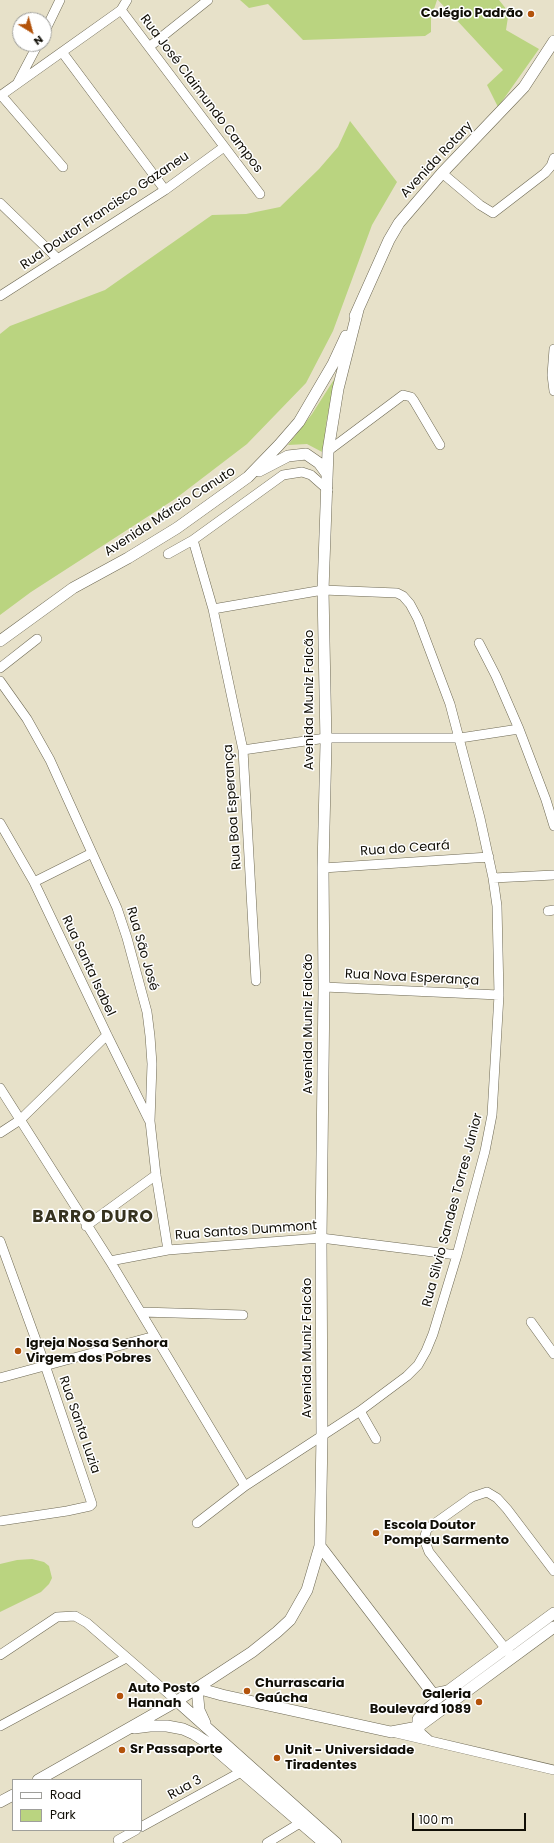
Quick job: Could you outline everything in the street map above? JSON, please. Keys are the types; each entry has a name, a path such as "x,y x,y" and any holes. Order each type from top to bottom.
{"main road":[{"name":"Avenida Rotary","path":"358,310 393,234 417,201 524,87 554,41"},
{"name":"Avenida Muniz Falcão","path":"40,1779 177,1701 252,1652 277,1632 290,1620 307,1590 320,1546 322,1436 321,1238 324,986 322,868 326,738 323,590 328,490 328,451 338,388 358,310"},
{"name":"Avenida Márcio Canuto","path":"0,641 73,588 128,558 248,478 298,422 333,364 358,310"},
{"path":"248,478 288,456 298,454 306,454 313,457 327,474"},
{"path":"320,1546 430,1692 436,1694 448,1691 554,1627"},
{"path":"211,1732 199,1710 197,1688 222,1695 391,1732 418,1727 509,1654 554,1613"},
{"path":"177,1701 336,1843"},
{"path":"126,1729 150,1726 183,1729 208,1743 324,1843"},
{"path":"0,1802 12,1796"}],"street":[{"path":"52,16 60,0"},
{"path":"63,167 1,96 121,10 127,0"},
{"path":"149,47 208,0"},
{"name":"Rua José Claimundo Campos","path":"121,10 260,194"},
{"path":"17,84 34,52"},
{"path":"62,52 164,190"},
{"path":"33,55 46,63"},
{"name":"Rua Doutor Francisco Gazaneu","path":"0,296 164,190 224,147"},
{"path":"442,173 480,205 493,213 545,173 551,166 554,158"},
{"path":"0,203 58,259"},
{"path":"554,349 554,391"},
{"path":"328,451 403,395 411,397 414,400 440,445"},
{"path":"168,554 193,540 283,475 302,472 311,474 328,490"},
{"name":"Rua Boa Esperança","path":"193,540 213,609 244,750 256,981"},
{"name":"Rua Silvio Sandes Torres Júnior","path":"197,1523 245,1486 360,1411 407,1376 418,1365 433,1334 457,1255 485,1151 492,1115 499,995 497,906 489,857 460,738 450,704 418,619 407,600 397,593 323,590 213,609"},
{"path":"0,668 37,639"},
{"path":"479,643 496,676 519,729 546,800 554,826"},
{"name":"Rua São José","path":"0,681 27,719 42,744 117,908 147,1012 152,1064 150,1121 156,1175 168,1250"},
{"path":"244,750 326,738 460,738 519,729"},
{"name":"Rua Santa Isabel","path":"0,823 4,839 34,882 150,1121"},
{"path":"34,882 92,853"},
{"name":"Rua do Ceará","path":"322,868 489,857"},
{"path":"493,878 554,875"},
{"name":"Rua Nova Esperança","path":"324,986 447,989 499,995"},
{"path":"0,1133 20,1120 107,1035"},
{"path":"0,1088 86,1226 110,1261 245,1486"},
{"path":"86,1226 156,1175"},
{"name":"Rua Santos Dummont","path":"110,1261 168,1250 321,1238 457,1255"},
{"name":"Rua Santa Luzia","path":"0,1241 45,1365 92,1504 90,1506 67,1511 0,1521"},
{"path":"141,1312 243,1315"},
{"path":"531,1322 554,1354"},
{"path":"0,1378 155,1336"},
{"path":"360,1411 376,1439"},
{"path":"509,1654 429,1552 424,1540 427,1530 431,1525 472,1497 482,1493 492,1494 507,1509 554,1571"},
{"path":"0,1655 57,1617 68,1615 81,1618 177,1701"},
{"path":"0,1726 126,1658"},
{"path":"432,1742 425,1737 418,1727 417,1719 448,1691"},
{"path":"391,1732 554,1770"},
{"name":"Rua 3","path":"142,1826 241,1772"},
{"path":"267,1843 300,1823"},
{"path":"118,1840 134,1831"}],"green space":[{"path":"240,0 437,0 431,18 431,32 425,36 303,40 268,4 249,8"},
{"path":"438,0 499,0 507,10 508,17 506,30 539,49 498,107 487,85 503,70"},
{"path":"350,121 397,182 372,225 333,331 306,383 247,444 175,499 31,592 0,615 0,334 10,326 105,290 212,215 246,214 280,207 319,169 338,147"},
{"path":"335,378 326,424 324,453 307,444 288,445 312,414"},
{"path":"32,1559 44,1562 49,1566 52,1578 49,1584 41,1592 0,1612 0,1564 17,1560"}],"place":[{"name":"Colégio Padrão","path":"531,14"},
{"name":"Igreja Nossa Senhora Virgem dos Pobres","path":"18,1351"},
{"name":"Escola Doutor Pompeu Sarmento","path":"376,1533"},
{"name":"Churrascaria Gaúcha","path":"247,1691"},
{"name":"Auto Posto Hannah","path":"120,1696"},
{"name":"Galeria Boulevard 1089","path":"479,1702"},
{"name":"Sr Passaporte","path":"122,1750"},
{"name":"Unit - Universidade Tiradentes","path":"277,1758"}],"district":[{"name":"BARRO DURO","path":"93,1218"}]}
